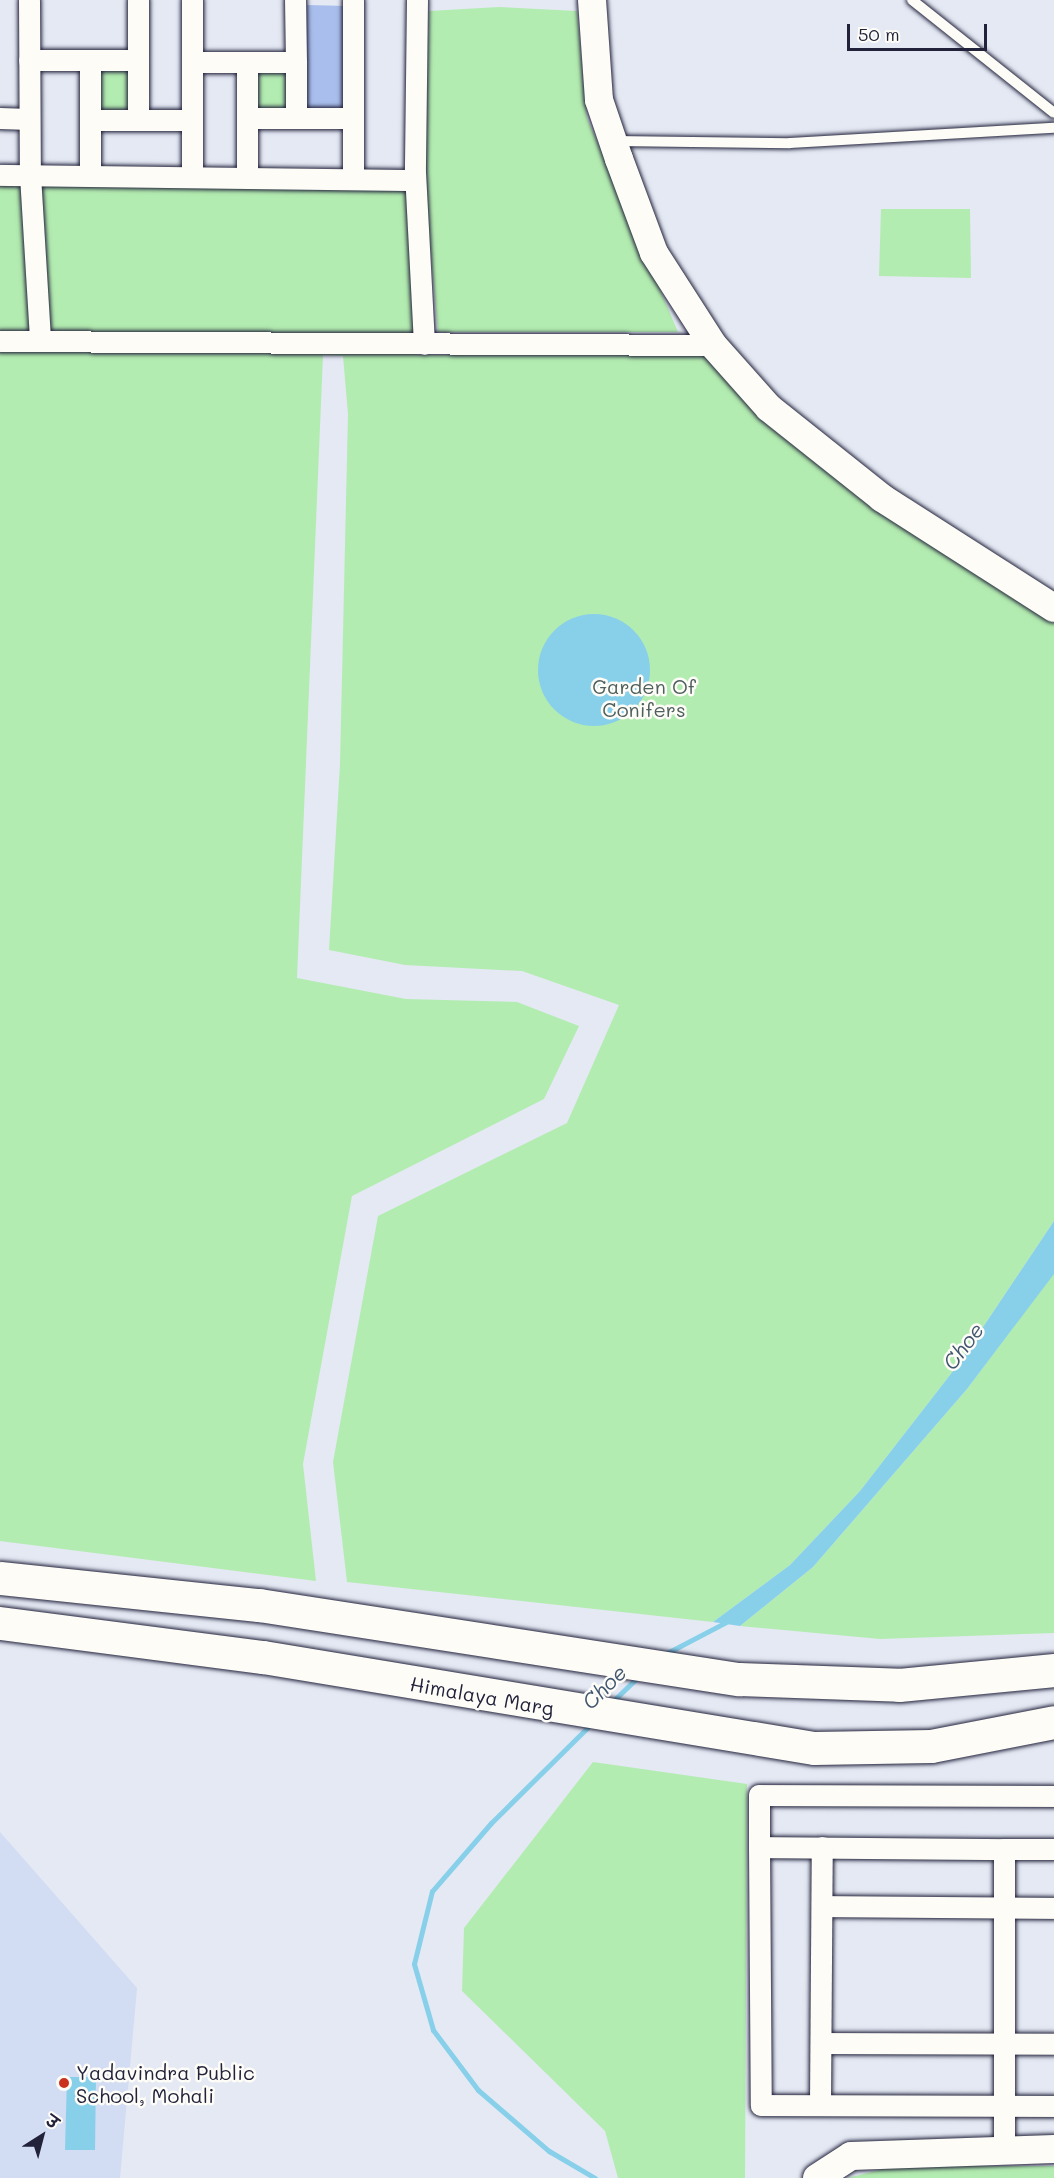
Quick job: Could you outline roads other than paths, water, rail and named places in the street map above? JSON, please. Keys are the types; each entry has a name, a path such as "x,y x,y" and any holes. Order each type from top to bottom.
{"main road":[{"path":"0,1578 259,1605 739,1679 899,1685 1054,1670"},
{"name":"Himalaya Marg","path":"8,1624 262,1657 500,1700 814,1748 931,1746 1054,1722"}],"street":[{"path":"29,0 30,175 40,340"},
{"path":"138,0 138,120"},
{"path":"192,0 192,174"},
{"path":"296,0 296,118"},
{"path":"352,178 353,0"},
{"path":"417,0 415,180 424,344"},
{"path":"592,0 599,100 613,141 654,253 713,345 769,408 882,498 1054,608"},
{"path":"29,60 138,60"},
{"path":"90,60 90,174"},
{"path":"192,62 296,62"},
{"path":"247,62 248,176"},
{"path":"0,118 29,119"},
{"path":"248,118 353,118"},
{"path":"90,120 192,120"},
{"path":"0,175 192,174 415,180"},
{"path":"0,341 713,345"},
{"path":"1054,1796 759,1795 761,2104 820,2103 1002,2109 1054,2106"},
{"path":"759,1847 1054,1849"},
{"path":"820,2103 822,1847"},
{"path":"1004,1848 1002,2109 1004,2149"},
{"path":"822,1906 1054,1908"},
{"path":"821,2043 1054,2044"},
{"path":"817,2178 851,2156 1054,2149"}],"lane":[{"path":"912,0 1054,113"},
{"path":"613,141 790,143 1054,128"}],"water":[{"path":"594,614 615,619 633,631 645,649 650,670 645,691 633,709 615,721 594,726 573,721 555,709 543,691 538,670 543,649 555,631 573,619"},
{"path":"1054,1221 1054,1274 967,1389 813,1567 740,1626 713,1622 790,1565 860,1491 957,1366"},
{"path":"67,2077 96,2077 95,2150 65,2150"}],"waterway":[{"name":"Choe","path":"665,1654 728,1621"},
{"name":"Choe","path":"612,1702 640,1675"},
{"name":"Choe","path":"591,1724 491,1823 432,1891 414,1964 433,2030 478,2090 549,2151 595,2178"}],"place":[{"name":"Yadavindra Public School, Mohali","path":"64,2083"}],"park label":[{"name":"Garden Of Conifers","path":"644,698"}]}
